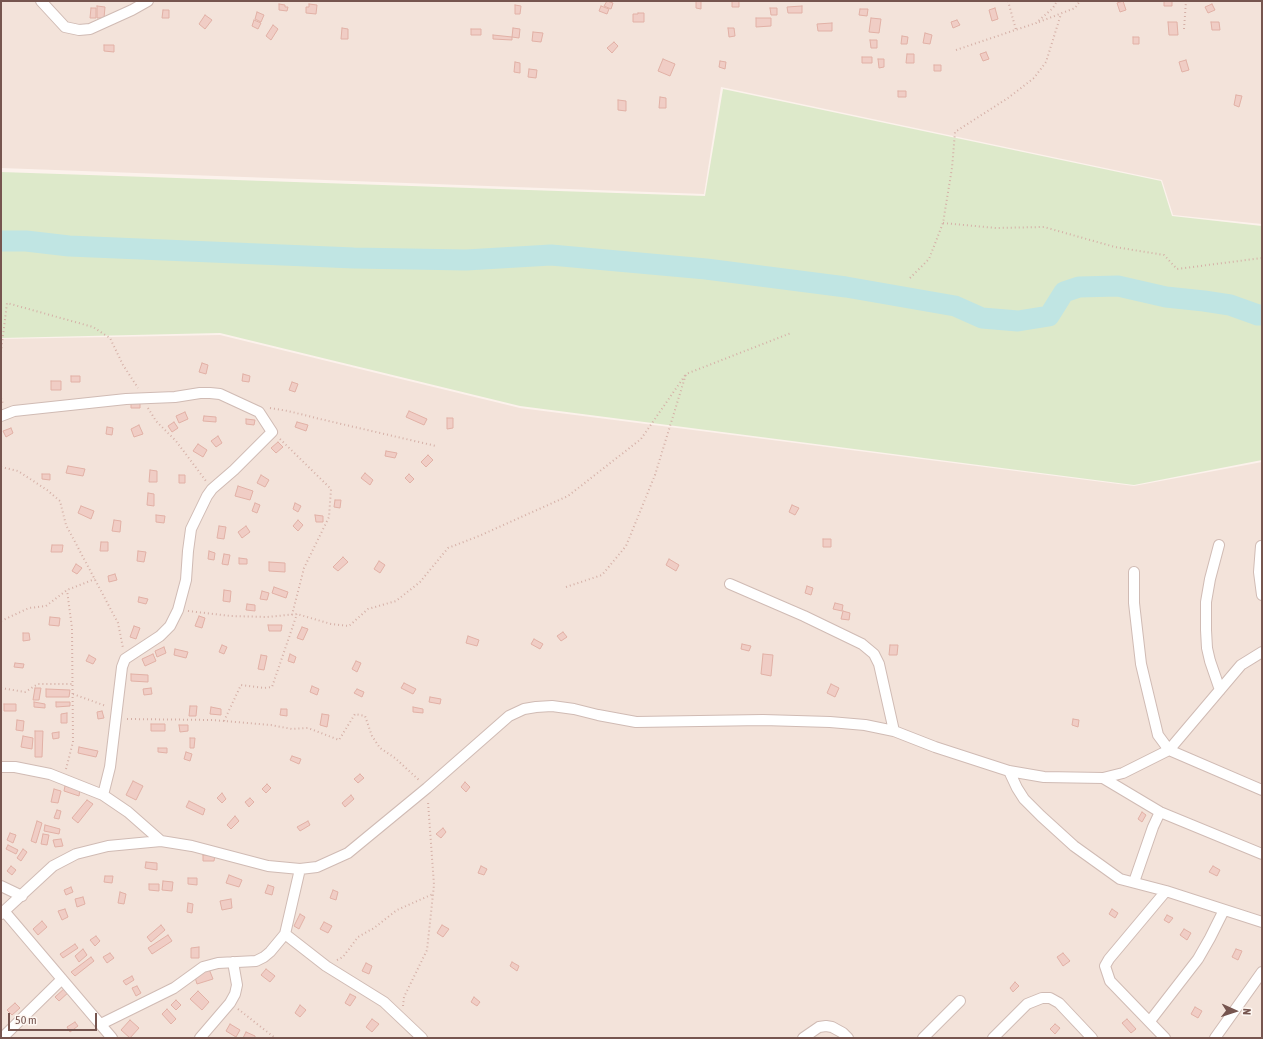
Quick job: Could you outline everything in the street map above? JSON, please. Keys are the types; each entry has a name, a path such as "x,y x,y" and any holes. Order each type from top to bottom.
{"street":[{"path":"41,1 65,27 78,30 90,29 148,1"},
{"path":"1,416 14,411 143,397 175,397 200,393 220,394 259,412 272,432 234,470 212,489 207,496 191,529 186,580 178,610 170,626 160,636 125,659 122,667 110,767 103,795"},
{"path":"1219,545 1210,579 1206,602 1206,623 1207,648 1220,690"},
{"path":"1261,546 1259,572 1262,595"},
{"path":"1134,572 1134,603 1141,664 1158,735 1169,750 1262,790"},
{"path":"730,584 804,616 862,644 874,654 880,664 894,731"},
{"path":"112,1038 3,913 53,866 76,854 108,846 161,842 192,846 268,866 300,869 317,867 348,852 427,788 509,716 524,709 536,707 552,706 574,709 636,722 763,720 830,722 865,725 894,731 935,748 1009,771 1044,777 1103,778 1123,773 1169,750 1241,665 1262,652"},
{"path":"1,767 15,766 50,774 103,795 128,812 161,842"},
{"path":"1009,771 1024,799 1069,841 1100,866 1120,878 1262,922"},
{"path":"1103,778 1160,812 1262,854"},
{"path":"1134,882 1153,827 1160,812"},
{"path":"101,1024 174,988 203,967 218,963 256,961 264,957 285,934 300,869"},
{"path":"1,886 22,896"},
{"path":"1165,1038 1110,981 1105,966 1109,959 1166,891"},
{"path":"1150,1021 1198,959 1224,910"},
{"path":"285,934 326,966 384,1002 422,1038"},
{"path":"200,1038 230,1003 235,994 237,985 233,962"},
{"path":"1215,1038 1262,972"},
{"path":"2,1038 62,979"},
{"path":"993,1038 1027,1004 1042,998 1050,998 1059,1002 1086,1036"},
{"path":"923,1038 960,1001"},
{"path":"804,1038 819,1027 826,1026 843,1033 848,1038"}],"path":[{"path":"1008,1 1016,30"},
{"path":"1036,23 1053,8 1057,1"},
{"path":"956,50 1061,14 1075,8 1080,1"},
{"path":"1184,29 1186,1"},
{"path":"910,278 929,259 943,223 952,168 955,132 1008,98 1034,78 1046,62 1061,14"},
{"path":"943,223 996,228 1044,227 1115,247 1164,255 1177,269 1262,258"},
{"path":"1,352 7,303 93,327 110,338 123,365 143,397 149,412 176,441 212,489"},
{"path":"178,610 231,616 268,617 297,614 331,624 349,626 368,609 396,601 420,582 448,548 479,536 568,496 641,439 686,374 791,333"},
{"path":"566,587 602,575 626,546 655,476 686,374"},
{"path":"259,412 266,408 288,411 436,446"},
{"path":"272,432 331,489 329,517 304,568 292,614"},
{"path":"1,467 18,471 60,501 66,524 118,623 125,659"},
{"path":"1,621 29,608 46,606 67,590 95,578"},
{"path":"63,780 73,742 72,628 67,590"},
{"path":"224,721 241,685 264,688 272,687 297,614"},
{"path":"1,688 25,692 38,684 73,684"},
{"path":"73,694 117,714 271,725 292,729 308,728 339,740 355,714 365,716 372,736 380,748 395,758 427,788 434,885 427,950 404,998 402,1019"},
{"path":"326,966 342,957 358,937 374,928 397,910 433,894"},
{"path":"230,1003 275,1038"}],"shaded area":[{"path":"1,1 1262,1 1262,224 1173,215 1162,180 721,87 704,194 1,168"},
{"path":"220,335 520,408 1134,486 1262,462 1262,1038 1,1038 1,339"}],"green space":[{"path":"723,89 1161,181 1172,216 1262,226 1262,460 1134,485 520,406 220,333 1,338 1,172 705,196"}],"building":[{"path":"607,1 613,3 611,9 604,6"},
{"path":"696,1 701,1 701,9 696,8"},
{"path":"732,1 739,1 739,7 732,7"},
{"path":"1123,1 1126,10 1120,12 1117,3"},
{"path":"1164,1 1172,1 1172,6 1164,6"},
{"path":"279,4 288,7 287,11 279,10"},
{"path":"309,4 317,5 316,14 306,13 306,7 309,7"},
{"path":"1212,4 1215,10 1208,13 1205,7"},
{"path":"515,5 521,6 520,14 515,14"},
{"path":"97,6 105,7 104,18 97,18"},
{"path":"601,6 609,9 607,14 599,11"},
{"path":"802,6 802,13 788,13 787,7"},
{"path":"91,8 96,8 96,18 90,18"},
{"path":"770,8 777,8 777,15 771,15"},
{"path":"995,8 998,19 992,21 989,10"},
{"path":"860,9 868,9 867,16 859,15"},
{"path":"163,10 169,10 169,18 162,18"},
{"path":"257,12 264,15 261,22 255,19"},
{"path":"644,13 644,22 633,22 633,14"},
{"path":"205,15 212,20 205,29 199,24"},
{"path":"756,18 771,18 771,26 756,27"},
{"path":"871,18 881,19 879,33 869,32"},
{"path":"254,20 261,23 258,29 252,26"},
{"path":"957,20 960,25 953,28 951,22"},
{"path":"1168,22 1177,22 1178,35 1169,35"},
{"path":"1211,22 1219,22 1220,30 1212,30"},
{"path":"832,23 832,31 818,31 817,24"},
{"path":"273,25 278,29 271,40 266,36"},
{"path":"342,28 348,29 348,39 341,39"},
{"path":"513,28 520,29 519,38 512,37"},
{"path":"728,28 734,28 735,36 729,37"},
{"path":"471,29 481,29 481,35 471,35"},
{"path":"533,32 543,33 541,42 532,41"},
{"path":"925,33 932,35 930,44 923,43"},
{"path":"493,35 512,37 512,40 493,39"},
{"path":"902,36 908,37 907,44 901,44"},
{"path":"1133,37 1139,37 1139,44 1133,44"},
{"path":"870,40 877,40 877,48 871,48"},
{"path":"614,42 618,46 612,53 607,48"},
{"path":"104,45 114,45 114,52 104,51"},
{"path":"986,52 989,59 983,61 980,54"},
{"path":"907,54 914,54 914,63 906,63"},
{"path":"862,57 872,57 872,63 862,63"},
{"path":"663,59 675,64 670,76 658,71"},
{"path":"878,59 884,59 884,67 879,68"},
{"path":"1186,60 1189,70 1182,72 1179,62"},
{"path":"720,61 726,62 725,69 719,67"},
{"path":"515,62 520,63 520,73 514,72"},
{"path":"934,65 941,65 941,71 934,71"},
{"path":"529,69 537,70 536,78 528,77"},
{"path":"898,91 906,91 906,97 898,97"},
{"path":"1236,95 1242,96 1239,107 1234,105"},
{"path":"660,97 666,98 666,108 659,108"},
{"path":"618,100 626,101 626,111 618,110"},
{"path":"202,363 208,365 206,374 199,372"},
{"path":"243,374 250,376 249,382 242,381"},
{"path":"71,376 80,376 80,382 71,382"},
{"path":"51,381 61,381 61,390 51,390"},
{"path":"292,382 298,384 295,392 289,390"},
{"path":"131,402 140,402 140,408 131,408"},
{"path":"409,411 427,419 424,425 406,417"},
{"path":"185,412 188,419 179,423 176,416"},
{"path":"204,416 216,417 216,422 203,421"},
{"path":"447,418 453,418 453,428 447,429"},
{"path":"246,419 255,420 254,425 246,424"},
{"path":"174,422 178,428 172,432 168,426"},
{"path":"297,422 308,425 306,431 295,427"},
{"path":"139,425 143,434 134,437 131,429"},
{"path":"107,427 113,428 112,435 106,434"},
{"path":"11,428 13,433 6,437 3,431"},
{"path":"218,436 222,443 216,447 211,441"},
{"path":"278,442 283,447 276,453 271,448"},
{"path":"198,444 207,450 203,457 193,451"},
{"path":"386,451 397,453 395,458 385,456"},
{"path":"428,455 433,460 426,467 421,462"},
{"path":"68,466 85,469 83,476 66,473"},
{"path":"150,470 157,471 157,482 149,482"},
{"path":"365,473 373,480 370,485 361,478"},
{"path":"42,474 50,474 50,480 42,479"},
{"path":"409,474 414,479 410,483 405,478"},
{"path":"179,475 185,475 185,483 179,483"},
{"path":"261,475 269,480 265,487 257,483"},
{"path":"238,486 253,491 250,500 235,496"},
{"path":"148,493 154,494 154,506 147,505"},
{"path":"335,500 341,500 340,508 334,507"},
{"path":"255,503 260,505 257,513 252,511"},
{"path":"295,503 301,506 298,512 293,509"},
{"path":"792,505 799,508 795,515 789,512"},
{"path":"81,506 94,511 91,519 78,513"},
{"path":"156,515 165,516 164,523 156,522"},
{"path":"315,515 323,516 323,522 316,522"},
{"path":"114,520 121,521 120,532 112,531"},
{"path":"298,520 303,525 298,531 293,526"},
{"path":"219,526 226,527 224,539 217,538"},
{"path":"246,526 250,532 242,538 238,532"},
{"path":"823,539 831,539 831,547 823,547"},
{"path":"101,542 108,542 108,551 100,551"},
{"path":"52,545 63,545 62,552 51,552"},
{"path":"138,551 146,552 144,562 137,561"},
{"path":"209,551 215,553 214,560 208,559"},
{"path":"224,554 230,555 228,565 222,564"},
{"path":"343,557 348,562 338,571 333,567"},
{"path":"239,558 247,559 247,564 239,564"},
{"path":"669,559 679,565 676,571 666,565"},
{"path":"379,561 385,565 380,573 374,569"},
{"path":"269,562 285,563 285,572 269,571"},
{"path":"76,564 82,568 77,574 72,571"},
{"path":"115,574 117,580 109,582 108,576"},
{"path":"807,586 813,588 811,595 805,593"},
{"path":"274,587 288,592 286,598 272,593"},
{"path":"224,590 231,591 230,602 223,601"},
{"path":"262,591 269,593 267,600 260,599"},
{"path":"139,597 148,599 146,604 138,602"},
{"path":"835,603 843,605 842,611 833,609"},
{"path":"247,604 255,605 255,611 246,610"},
{"path":"843,611 850,613 849,620 841,619"},
{"path":"199,616 205,618 202,628 195,626"},
{"path":"50,617 60,618 59,626 49,625"},
{"path":"268,625 282,625 281,631 269,631"},
{"path":"134,626 140,628 136,639 130,637"},
{"path":"302,627 308,629 303,640 297,638"},
{"path":"563,632 567,637 561,641 557,636"},
{"path":"23,633 29,633 30,640 23,641"},
{"path":"468,636 479,640 477,646 466,643"},
{"path":"534,639 543,644 540,649 531,644"},
{"path":"742,644 751,646 749,651 741,649"},
{"path":"222,645 227,647 224,654 219,652"},
{"path":"890,645 898,645 897,655 889,655"},
{"path":"164,647 166,653 157,657 155,651"},
{"path":"175,649 188,652 186,658 174,655"},
{"path":"153,654 156,661 145,666 142,659"},
{"path":"290,654 296,657 294,663 288,661"},
{"path":"763,654 773,655 771,676 761,674"},
{"path":"89,655 96,659 93,664 86,661"},
{"path":"261,655 267,656 264,670 258,669"},
{"path":"356,661 361,663 357,672 352,669"},
{"path":"15,663 24,664 23,668 14,667"},
{"path":"131,674 148,675 148,682 131,681"},
{"path":"404,683 416,689 413,694 401,688"},
{"path":"831,684 839,688 835,697 827,693"},
{"path":"312,686 319,689 317,695 310,692"},
{"path":"35,688 41,688 39,700 33,700"},
{"path":"151,688 152,694 144,695 143,689"},
{"path":"46,689 70,690 69,697 46,697"},
{"path":"357,689 364,692 362,697 354,693"},
{"path":"430,697 441,699 440,704 429,702"},
{"path":"34,702 45,704 45,708 34,707"},
{"path":"56,702 70,702 70,706 56,707"},
{"path":"4,704 16,704 16,711 4,711"},
{"path":"190,706 197,706 196,716 189,716"},
{"path":"211,707 221,709 221,715 210,714"},
{"path":"413,707 423,709 423,713 413,712"},
{"path":"281,709 287,709 287,716 280,715"},
{"path":"102,711 104,718 98,719 97,712"},
{"path":"67,713 67,723 61,723 61,714"},
{"path":"322,714 329,715 327,727 320,725"},
{"path":"1073,719 1079,720 1078,727 1072,725"},
{"path":"17,720 24,721 23,731 16,730"},
{"path":"151,724 165,724 165,731 151,731"},
{"path":"179,725 188,725 188,731 180,732"},
{"path":"35,731 43,731 42,757 35,757"},
{"path":"59,732 59,738 53,739 52,733"},
{"path":"23,736 33,738 32,749 21,747"},
{"path":"190,738 195,738 194,748 190,748"},
{"path":"79,747 98,751 96,757 78,753"},
{"path":"158,748 167,748 167,753 158,752"},
{"path":"186,752 192,754 190,761 184,759"},
{"path":"292,756 301,759 299,764 290,760"},
{"path":"360,774 364,778 358,783 354,779"},
{"path":"133,781 143,786 136,800 126,795"},
{"path":"465,782 470,787 466,792 461,787"},
{"path":"267,784 271,788 266,793 262,789"},
{"path":"65,786 80,790 79,796 64,791"},
{"path":"54,789 61,791 58,803 51,802"},
{"path":"222,793 226,799 222,803 217,798"},
{"path":"351,795 354,799 345,807 342,803"},
{"path":"250,798 254,802 249,807 245,802"},
{"path":"87,800 93,804 78,823 72,818"},
{"path":"189,801 205,809 203,815 186,807"},
{"path":"57,810 61,811 59,819 54,818"},
{"path":"1142,812 1146,815 1142,822 1138,819"},
{"path":"235,816 239,821 231,829 227,825"},
{"path":"37,821 42,823 36,843 31,841"},
{"path":"308,821 310,825 300,831 297,827"},
{"path":"45,825 60,829 59,834 44,831"},
{"path":"443,828 446,832 441,838 436,834"},
{"path":"10,833 16,835 13,843 7,840"},
{"path":"43,834 49,835 47,845 41,844"},
{"path":"61,839 63,846 55,847 53,840"},
{"path":"8,845 18,850 16,854 6,849"},
{"path":"23,849 27,852 21,861 17,858"},
{"path":"203,855 215,855 214,861 203,861"},
{"path":"146,862 157,863 157,870 145,868"},
{"path":"11,866 16,870 12,875 7,871"},
{"path":"481,866 487,869 484,875 478,873"},
{"path":"1213,866 1220,870 1217,876 1209,872"},
{"path":"229,875 242,880 239,887 226,883"},
{"path":"105,876 113,876 112,883 104,882"},
{"path":"188,878 197,878 197,885 188,884"},
{"path":"163,881 173,882 172,891 162,890"},
{"path":"149,884 159,884 159,891 149,890"},
{"path":"268,885 274,887 272,895 265,893"},
{"path":"71,887 73,892 66,895 64,890"},
{"path":"333,890 338,892 336,900 330,898"},
{"path":"120,892 126,894 124,904 118,903"},
{"path":"83,897 85,904 77,907 75,899"},
{"path":"231,899 232,908 222,910 220,901"},
{"path":"188,903 193,904 192,913 187,912"},
{"path":"65,909 68,917 62,920 58,911"},
{"path":"1112,909 1118,913 1115,918 1109,914"},
{"path":"300,914 305,917 299,929 294,926"},
{"path":"1167,915 1173,918 1169,923 1164,920"},
{"path":"42,921 47,927 38,935 33,929"},
{"path":"324,922 332,926 328,933 320,929"},
{"path":"161,925 165,930 151,942 147,937"},
{"path":"442,925 449,929 443,937 437,933"},
{"path":"1184,929 1191,933 1187,940 1180,935"},
{"path":"168,935 172,941 152,954 148,948"},
{"path":"96,936 100,941 95,946 90,940"},
{"path":"75,944 78,948 63,958 60,954"},
{"path":"199,947 199,958 191,958 191,948"},
{"path":"83,949 87,955 79,962 75,956"},
{"path":"1236,949 1242,951 1238,960 1232,957"},
{"path":"110,953 114,958 107,963 103,957"},
{"path":"1063,953 1070,961 1063,966 1057,957"},
{"path":"91,957 94,961 75,976 71,972"},
{"path":"512,962 519,966 517,971 510,966"},
{"path":"366,963 372,966 369,974 362,971"},
{"path":"209,969 213,979 197,984 194,974"},
{"path":"266,969 275,976 270,982 261,975"},
{"path":"132,976 134,980 126,985 123,981"},
{"path":"1015,982 1019,986 1013,992 1010,988"},
{"path":"137,986 141,993 136,996 132,988"},
{"path":"66,987 70,991 59,1001 55,997"},
{"path":"198,991 209,1002 202,1010 190,999"},
{"path":"350,994 356,997 350,1006 345,1003"},
{"path":"474,997 480,1002 477,1006 471,1002"},
{"path":"176,1000 181,1005 176,1010 171,1005"},
{"path":"15,1003 20,1008 12,1015 7,1010"},
{"path":"300,1005 306,1010 300,1017 295,1013"},
{"path":"1195,1007 1202,1011 1198,1018 1191,1014"},
{"path":"167,1009 176,1019 171,1024 162,1014"},
{"path":"372,1019 379,1024 372,1032 366,1027"},
{"path":"1127,1019 1136,1029 1131,1033 1122,1023"},
{"path":"130,1020 139,1028 130,1038 121,1030"},
{"path":"75,1022 78,1026 70,1032 67,1027"},
{"path":"230,1024 240,1030 236,1037 226,1031"},
{"path":"1055,1024 1060,1028 1055,1034 1050,1029"},
{"path":"246,1032 255,1036 255,1038 243,1038"}],"waterway":[{"path":"1,241 26,241 69,246 354,258 466,260 551,255 706,269 846,287 955,306 982,318 1018,321 1049,316 1064,292 1079,287 1118,286 1166,297 1230,305 1262,315"}]}
